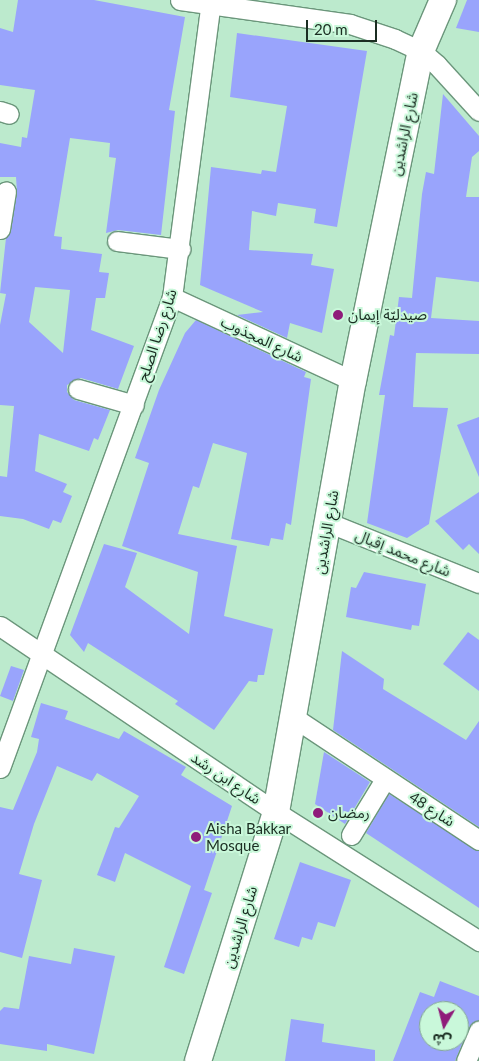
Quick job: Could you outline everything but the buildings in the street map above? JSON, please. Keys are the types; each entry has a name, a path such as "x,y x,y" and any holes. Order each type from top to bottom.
{"street":[{"path":"180,0 350,24 421,51 479,111"},
{"name":"شارع الراشدين","path":"198,1061 276,812 353,381 421,51 443,0"},
{"name":"شارع رضا الصلح","path":"0,768 172,298 180,249 211,3"},
{"path":"0,229 6,191"},
{"path":"117,240 180,249"},
{"name":"شارع المجذوب","path":"172,298 353,381"},
{"path":"78,389 134,405"},
{"name":"شارع محمد إقبال","path":"327,522 479,584"},
{"name":"شارع ابن رشد","path":"0,626 276,812 479,941"},
{"name":"شارع 48","path":"293,717 479,840"},
{"path":"351,836 385,779"},
{"path":"466,1061 479,1030"}],"place":[{"name":"صيدليّة إيمان","path":"338,315"},
{"name":"رمضان","path":"318,813"},
{"name":"Aisha Bakkar Mosque","path":"196,837"}]}
